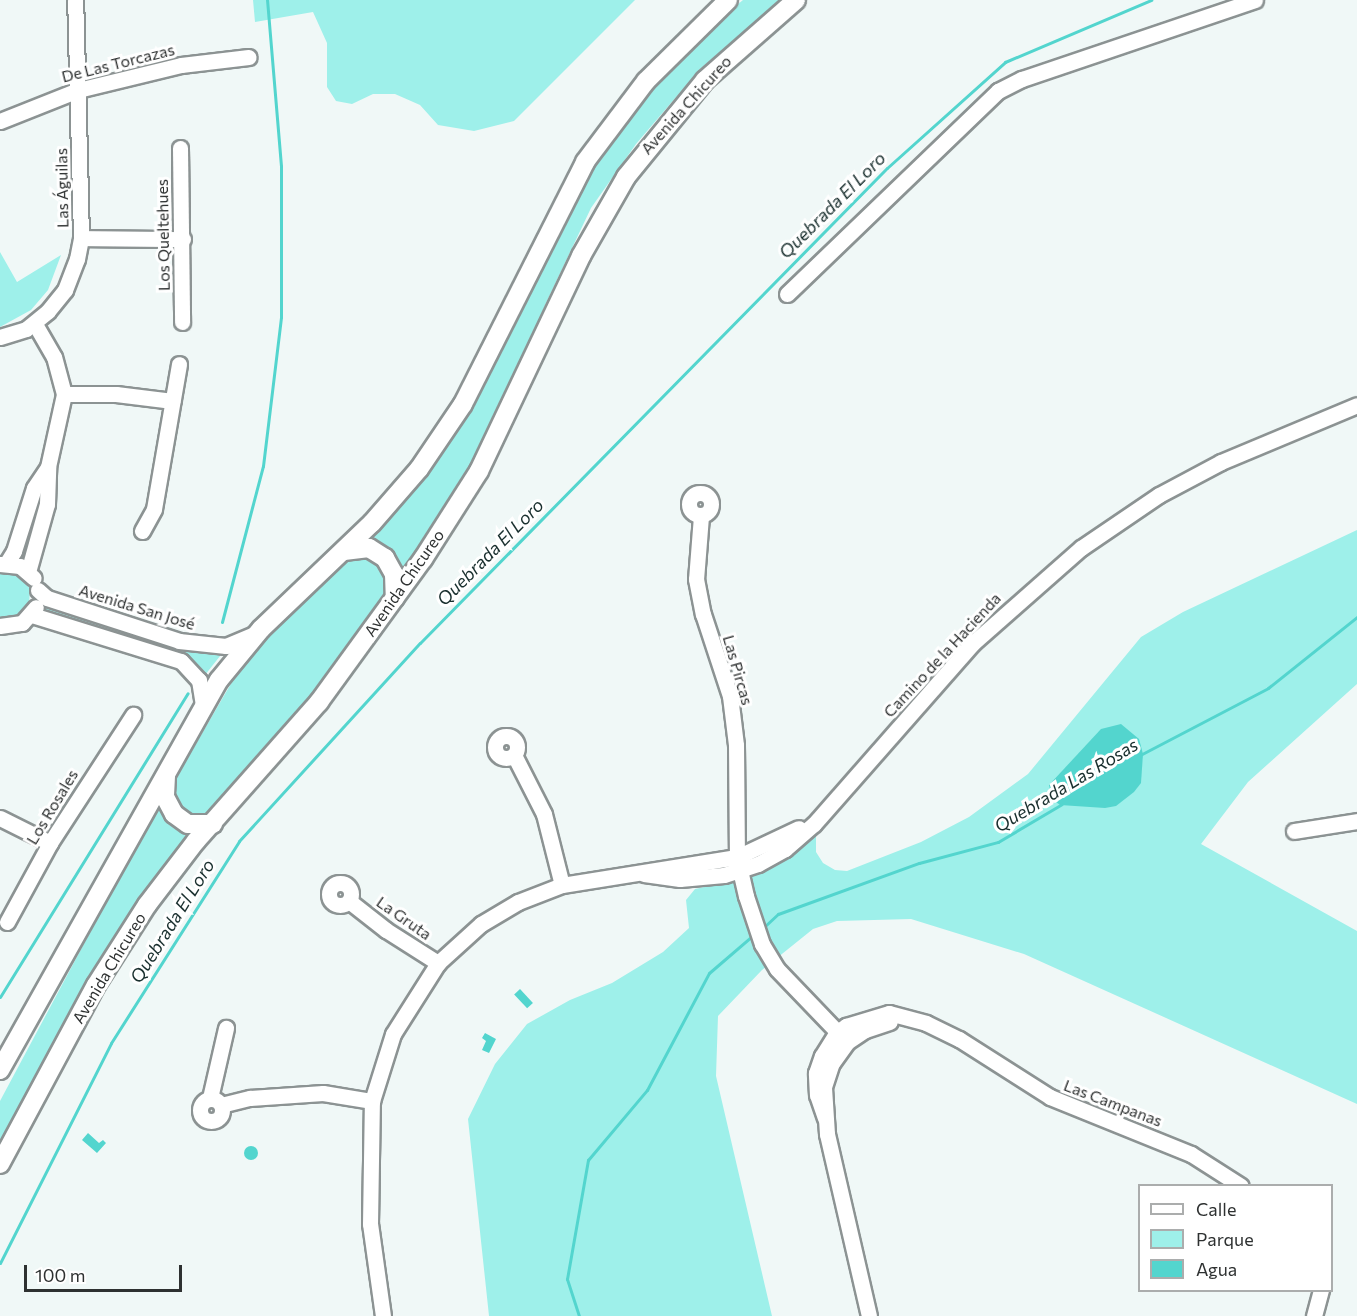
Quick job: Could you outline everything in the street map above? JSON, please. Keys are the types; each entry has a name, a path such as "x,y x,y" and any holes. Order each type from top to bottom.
{"main road":[{"path":"0,1070 202,706 261,629 344,551 408,482 463,404 585,162 604,134 668,56 728,0"},
{"name":"Avenida Chicureo","path":"0,1164 112,959 166,879 319,702 395,598 479,471 581,256 626,177 705,80 796,0"},
{"path":"344,551 369,548 385,558 393,574 395,598"},
{"path":"166,771 165,797 174,814 188,824 213,824"}],"street":[{"name":"Las Águilas","path":"0,337 34,323 65,290 81,238 75,0"},
{"path":"786,294 998,91 1022,79 1255,0"},
{"name":"De Las Torcazas","path":"0,121 78,90 181,65 249,57"},
{"name":"Los Queltehues","path":"180,148 183,239 182,322"},
{"path":"81,238 183,239"},
{"path":"28,572 47,504 48,467 64,394 54,357 34,323"},
{"path":"142,531 154,509 179,364"},
{"path":"64,394 116,394 173,401"},
{"name":"Camino de la Hacienda","path":"383,1316 370,1224 372,1101 393,1034 438,963 481,924 518,902 562,885 602,876 644,874 694,878 785,849 822,814 972,644 1081,548 1132,512 1210,467 1357,405"},
{"path":"2,629 18,625 32,615 38,590 28,572 3,564 14,551 34,488 48,467"},
{"name":"Las Pircas","path":"701,516 696,579 703,614 730,696 736,745 738,864"},
{"name":"Avenida San José","path":"38,590 47,598 192,644 232,645 261,629"},
{"path":"32,615 181,661 199,680 202,706"},
{"name":"Los Rosales","path":"7,922 50,843 133,715"},
{"path":"514,756 544,814 562,885"},
{"path":"0,818 50,843"},
{"path":"1294,831 1357,821"},
{"path":"738,864 762,944 777,969 842,1037 816,1073 817,1095 825,1118 869,1316"},
{"name":"La Gruta","path":"350,901 438,963"},
{"name":"Las Campanas","path":"842,1037 856,1020 889,1013 911,1018 959,1039 1050,1098 1191,1154 1239,1184"},
{"path":"226,1028 215,1102 323,1093 372,1101"},
{"path":"1314,1316 1320,1292"}],"green space":[{"path":"253,0 635,0 514,121 474,131 438,125 420,105 395,94 373,94 352,104 336,101 327,87 327,43 313,12 255,22"},
{"path":"743,0 781,0 700,69 636,144 591,208 546,303 487,443 430,538 277,746 179,847 111,942 0,1148 0,1101 133,852 243,663 288,613 334,572 451,438 601,153 688,46"},
{"path":"0,252 17,282 61,255 48,290 31,310 0,327"},
{"path":"1357,530 1357,684 1248,782 1201,844 1357,931 1357,1104 1024,954 911,919 837,921 813,929 762,970 718,1016 716,1076 772,1316 489,1316 468,1119 495,1064 527,1024 570,1000 612,983 663,952 689,928 686,900 695,889 750,877 816,832 816,852 823,863 835,870 847,871 921,842 969,817 1028,774 1141,637 1183,612"},
{"path":"0,572 21,576 30,589 29,605 18,616 0,618"},
{"path":"44,604 187,650 224,651 205,675 182,654 42,609"}],"water":[{"path":"1121,724 1139,739 1143,754 1141,783 1134,792 1116,806 1105,808 1060,805 1052,799 1049,785 1101,729"},
{"path":"520,989 533,1003 527,1008 514,994"},
{"path":"485,1033 496,1039 489,1053 482,1050 486,1041 482,1038"},
{"path":"88,1133 99,1143 103,1140 106,1143 97,1153 82,1140"},
{"path":"251,1146 256,1148 258,1153 256,1158 251,1160 246,1158 244,1153 246,1148"}],"waterway":[{"path":"222,622 263,466 281,317 281,166 267,0"},
{"name":"Quebrada El Loro","path":"0,1263 111,1043 239,841 420,643 887,168 1005,62 1151,0"},
{"name":"Quebrada Las Rosas","path":"1142,754 1268,688 1357,617"},
{"path":"0,997 188,693"},
{"name":"Quebrada Las Rosas","path":"765,926 778,914 919,863 998,842 1062,804"},
{"name":"Quebrada Las Rosas","path":"579,1316 567,1279 588,1160 647,1090 709,973 751,937"}]}
